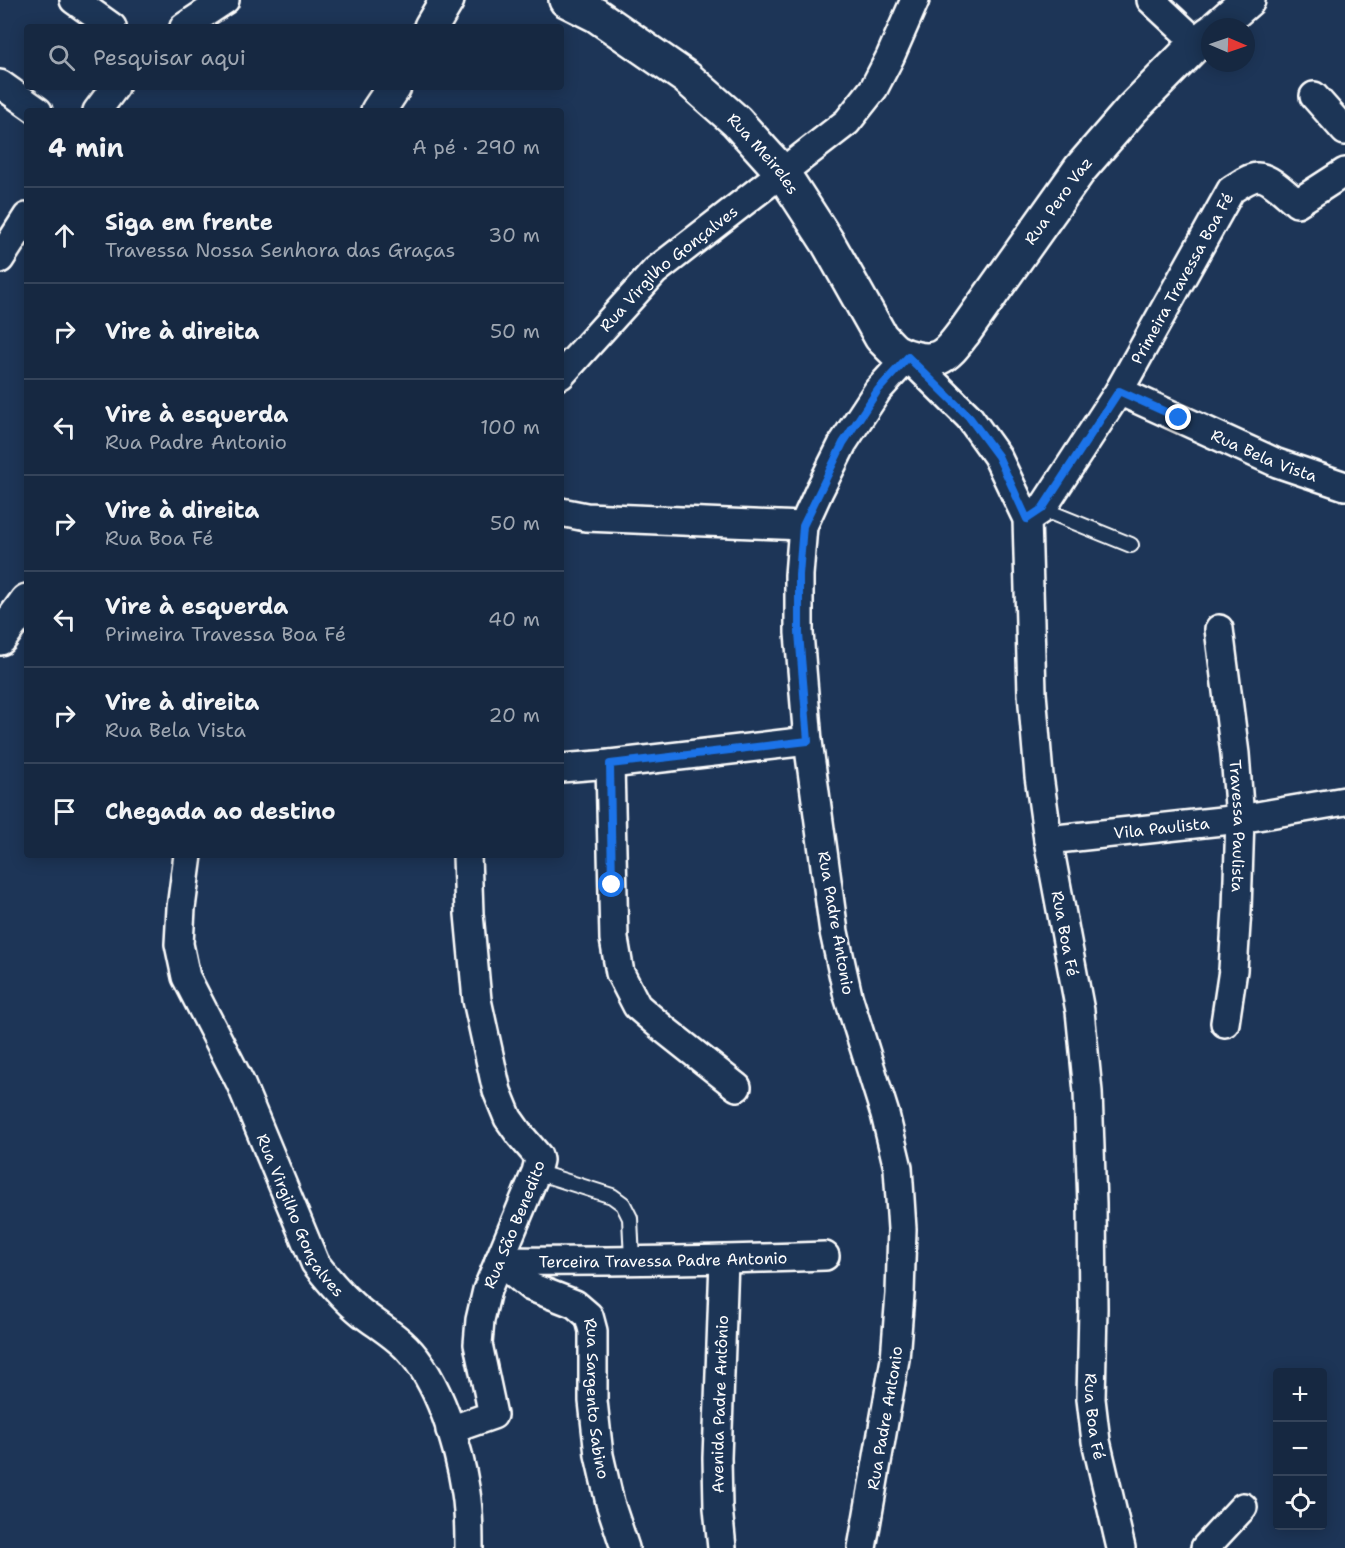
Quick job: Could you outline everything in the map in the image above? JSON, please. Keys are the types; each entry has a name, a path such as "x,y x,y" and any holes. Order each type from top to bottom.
{"main road":[{"path":"433,24 447,0"},
{"name":"Rua Meireles","path":"566,0 600,8 736,121 782,172 828,243 881,337 893,350 908,357"},
{"name":"Rua Pero Vaz","path":"1227,18 1248,0"},
{"name":"Rua Pero Vaz","path":"908,357 925,360 938,358 949,350 965,331 1080,169 1132,110 1201,41"},
{"path":"380,108 392,90"},
{"path":"0,638 24,605"}],"street":[{"path":"74,0 108,24"},
{"path":"189,24 225,0"},
{"name":"Rua Virgilho Gonçalves","path":"564,372 655,271 847,122 874,88 915,0"},
{"path":"1150,0 1201,30"},
{"path":"0,84 35,108"},
{"path":"99,108 113,90"},
{"path":"1314,96 1345,131"},
{"name":"Primeira Travessa Boa Fé","path":"1035,514 1119,391 1231,189 1258,177 1269,180 1297,203 1345,172"},
{"path":"0,259 24,222"},
{"name":"Rua Boa Fé","path":"908,357 969,417 998,456 1035,514 1032,693 1039,776 1048,840 1080,1011 1088,1092 1092,1204 1094,1308 1091,1399 1096,1441 1121,1548"},
{"name":"Rua Padre Antonio","path":"862,1548 895,1359 902,1229 898,1168 885,1114 848,996 834,932 808,741 799,633 799,575 803,526 843,443 878,390 908,357"},
{"name":"Rua Bela Vista","path":"1119,391 1277,464 1345,486"},
{"path":"564,513 586,517 803,526"},
{"name":"Travessa Paulista","path":"1219,629 1235,754 1240,819 1234,960 1226,1023"},
{"path":"564,768 808,741"},
{"path":"610,764 614,939 620,973 638,1006 737,1087"},
{"name":"Vila Paulista","path":"1048,840 1240,819 1345,801"},
{"name":"Rua Virgilho Gonçalves","path":"188,858 179,944 186,978 240,1082 315,1263 334,1288 351,1304 405,1346 425,1371 441,1403 457,1453 466,1494 469,1548"},
{"name":"Rua São Benedito","path":"450,1430 493,1415 478,1344 480,1320 487,1290 536,1172 538,1160 538,1156 508,1119 496,1091 477,1000 466,858"},
{"name":"Terceira Travessa Padre Antonio","path":"499,1261 598,1262 825,1256"},
{"name":"Avenida Padre Antônio","path":"722,1548 717,1458 724,1260"},
{"name":"Rua Sargento Sabino","path":"499,1261 531,1287 575,1304 589,1316 593,1332 593,1401 599,1455 610,1503 625,1548"},
{"path":"1205,1548 1243,1507"}],"lane":[{"path":"1035,514 1131,545"},
{"path":"536,1172 612,1196 624,1204 630,1218 632,1260"}],"route":[{"path":"612,885 610,764 808,741 799,633 799,575 803,526 843,443 878,390 908,357 969,417 998,456 1027,519 1042,509 1119,391 1179,418"}]}
